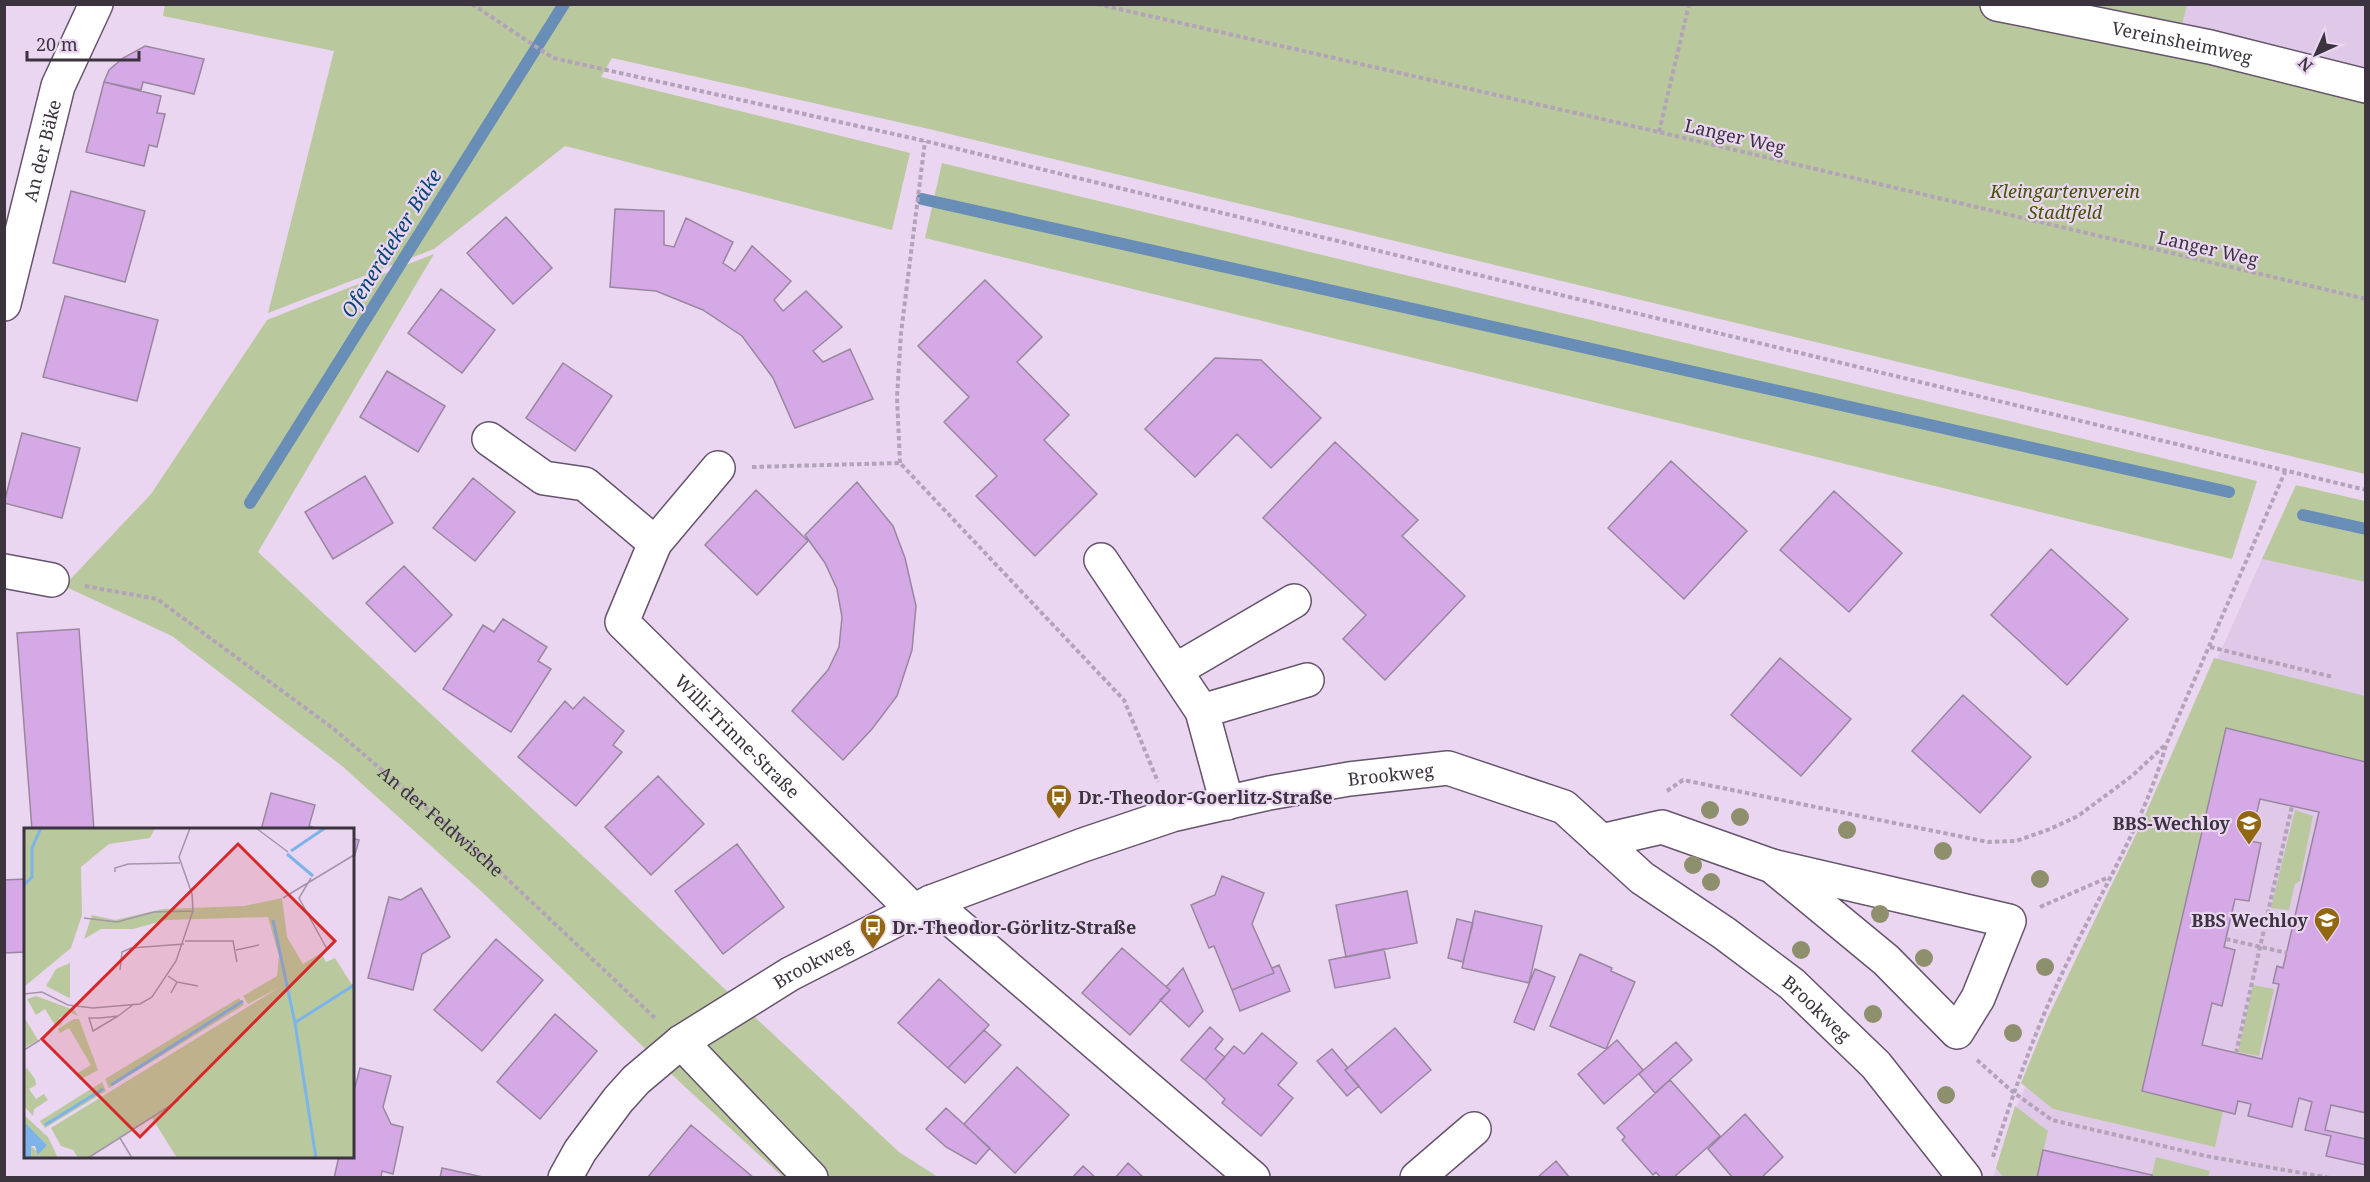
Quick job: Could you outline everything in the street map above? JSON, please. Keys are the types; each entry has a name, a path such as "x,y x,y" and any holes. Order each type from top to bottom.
{"street":[{"name":"An der Bäke","path":"4,304 58,86 96,4"},
{"name":"Vereinsheimweg","path":"1997,4 2210,47 2366,86"},
{"path":"489,439 544,478 585,484 655,543"},
{"name":"Willi-Trinne-Straße","path":"718,468 655,543 622,622 923,906"},
{"path":"1101,560 1202,711 1227,803"},
{"path":"4,571 52,580"},
{"path":"1176,670 1294,601"},
{"path":"1202,711 1307,680"},
{"name":"Brookweg","path":"566,1178 580,1151 618,1100 636,1080 681,1042 790,974 923,906 1083,845 1172,815 1269,793 1349,779 1448,768 1564,807 1642,878 1724,933 1792,984 1832,1020 1978,1170"},
{"path":"1601,842 1662,827 1772,866 2009,921 1978,998 1957,1032 1886,960 1772,866"},
{"path":"923,906 1253,1178"},
{"path":"681,1042 811,1178"},
{"path":"1417,1178 1474,1129"}],"path":[{"path":"472,4 553,58 925,141 2366,490"},
{"name":"Langer Weg","path":"1097,4 1659,132 2366,299"},
{"path":"1659,132 1689,4"},
{"path":"925,141 901,333 897,397 900,463 1124,700 1172,815"},
{"path":"718,468 900,463"},
{"path":"1978,1170 2013,1092 2038,1026 2159,768 2166,745 2285,472"},
{"name":"An der Feldwische","path":"52,580 157,599 333,729 485,858 681,1042"},
{"path":"2210,647 2333,676"},
{"path":"1665,793 1683,780 1988,842 2016,841 2050,830 2078,816 2132,776 2166,745"},
{"path":"2236,1053 2292,806"},
{"path":"2009,921 2109,877"},
{"path":"2226,939 2287,953"},
{"path":"1957,1032 1978,1061 2013,1092 2052,1120 2206,1156 2330,1178"}],"shaded area":[{"path":"2187,5 2365,5 2365,85 2178,41"},
{"name":"BBS-Wechloy","path":"2262,559 2365,582 2365,1177 1993,1178 2015,1110"}],"green space":[{"name":"Kleingartenverein Stadtfeld","path":"165,4 2187,5 2178,41 2365,87 2365,474 929,129 612,58 601,77 910,153 892,230 565,146 434,249 268,313 334,51 163,16"},
{"path":"942,163 2257,481 2232,559 925,238"},
{"path":"434,254 258,552 899,1152 938,1177 783,1177 683,1085 481,891 342,766 172,636 64,586 151,494 267,320"},
{"path":"2296,485 2365,501 2365,582 2262,559"},
{"path":"2214,658 2365,696 2365,762 2226,728 2142,1091 2223,1111 2215,1147 2053,1109 2021,1083 2048,1017 2141,824"},
{"path":"2295,810 2313,816 2300,881 2295,884 2289,910 2271,908"},
{"path":"2253,985 2274,989 2259,1056 2238,1052"},
{"path":"2015,1106 2048,1131 2037,1177 2003,1177 1996,1168"},
{"path":"2156,1157 2210,1171 2208,1177 2151,1178"}],"building":[{"path":"145,46 204,59 194,94 143,82 141,90 104,82 109,70 123,58"},
{"path":"104,82 161,96 157,113 165,114 157,147 149,145 144,166 86,152"},
{"path":"71,191 145,211 125,282 53,263"},
{"path":"615,209 664,211 664,245 674,247 686,218 733,242 723,263 735,271 752,246 791,281 774,300 783,311 806,291 842,327 813,351 823,362 850,349 873,399 795,428 773,378 742,336 703,310 656,291 610,287"},
{"path":"506,217 552,268 513,304 467,253"},
{"path":"985,280 1042,337 1017,362 1069,415 1044,440 1097,494 1035,556 976,496 997,476 944,422 969,397 918,346"},
{"path":"441,289 495,330 462,373 408,333"},
{"path":"65,296 158,320 137,401 43,377"},
{"path":"1215,358 1261,360 1321,418 1271,468 1237,434 1195,477 1145,429"},
{"path":"563,363 612,396 575,451 526,418"},
{"path":"387,371 445,406 418,452 360,417"},
{"path":"22,433 80,448 62,518 4,503"},
{"path":"1335,442 1418,520 1402,536 1465,596 1385,680 1343,639 1366,615 1263,518"},
{"path":"1671,461 1747,531 1684,599 1608,528"},
{"path":"365,476 393,523 333,559 305,512"},
{"path":"473,478 515,512 475,561 433,528"},
{"path":"857,482 893,526 905,558 916,606 912,650 897,696 872,729 843,760 792,711 828,670 839,647 842,617 837,589 825,563 805,535"},
{"path":"756,490 808,541 757,595 705,545"},
{"path":"1834,491 1902,553 1849,612 1780,550"},
{"path":"2051,549 2128,619 2067,685 1991,615"},
{"path":"404,566 452,615 415,652 366,603"},
{"path":"503,619 547,647 538,661 551,669 511,732 443,689 483,625 494,632"},
{"path":"79,629 94,828 32,828 17,633"},
{"path":"1780,658 1851,719 1801,776 1731,715"},
{"path":"1963,695 2031,757 1980,813 1912,751"},
{"path":"584,697 624,731 613,745 622,752 576,806 518,757 565,701 573,709"},
{"name":"BBS Wechloy","path":"2226,728 2366,762 2366,1113 2331,1105 2325,1130 2366,1139 2366,1165 2326,1156 2331,1136 2305,1130 2312,1102 2299,1098 2292,1127 2248,1116 2251,1104 2238,1101 2235,1114 2142,1091","holes":["2260,799 2319,812 2283,968 2277,966 2273,983 2279,984 2262,1059 2202,1045 2212,1003 2222,1006 2235,950 2224,947 2235,899 2249,901 2261,843 2250,841"]},
{"path":"658,776 704,824 651,875 605,827"},
{"path":"271,793 315,805 309,826 316,828 262,828"},
{"path":"354,839 359,840 354,858"},
{"path":"737,844 784,907 723,954 675,891"},
{"path":"1222,876 1264,893 1252,924 1274,973 1232,990 1214,946 1209,948 1191,905 1215,895"},
{"path":"24,879 24,952 4,953 4,880"},
{"path":"421,888 450,937 422,954 413,990 368,978 389,897 401,900"},
{"path":"1407,891 1417,943 1346,957 1336,905"},
{"path":"1475,911 1542,926 1529,983 1462,968"},
{"path":"1457,919 1473,923 1463,962 1448,958"},
{"path":"496,939 543,980 482,1051 434,1010"},
{"path":"1122,948 1170,990 1130,1035 1082,993"},
{"path":"1384,949 1390,978 1335,988 1329,960"},
{"path":"1580,954 1612,968 1611,971 1635,982 1606,1049 1550,1026"},
{"path":"1279,965 1290,991 1240,1011 1232,990 1274,973 1272,968"},
{"path":"1183,968 1203,1011 1189,1027 1160,1000 1170,990 1166,987"},
{"path":"1535,969 1555,977 1534,1030 1514,1022"},
{"path":"939,979 989,1025 948,1068 898,1023"},
{"path":"555,1014 597,1051 540,1119 497,1082"},
{"path":"1210,1027 1223,1039 1215,1049 1225,1057 1205,1080 1181,1060"},
{"path":"1395,1028 1431,1070 1381,1113 1345,1070"},
{"path":"984,1030 1001,1045 965,1083 948,1068"},
{"path":"1262,1033 1297,1063 1278,1085 1293,1098 1261,1136 1222,1103 1225,1099 1205,1080 1234,1046 1244,1054"},
{"path":"1617,1040 1643,1070 1604,1104 1578,1074"},
{"path":"1676,1042 1692,1060 1655,1093 1639,1074"},
{"path":"1332,1049 1348,1068 1345,1070 1359,1086 1347,1096 1317,1061"},
{"path":"1017,1067 1069,1115 1015,1173 964,1124"},
{"path":"360,1068 391,1076 383,1107 391,1124 403,1127 393,1174 382,1171 381,1178 334,1178 339,1158 354,1158 354,1090"},
{"path":"1670,1080 1720,1136 1673,1178 1661,1178 1656,1172 1653,1175 1622,1140 1625,1137 1617,1128"},
{"path":"946,1108 990,1148 976,1164 946,1147 926,1129"},
{"path":"1745,1114 1783,1157 1761,1178 1733,1178 1708,1149"},
{"path":"691,1125 754,1178 647,1178"},
{"path":"2043,1150 2152,1175 2151,1178 2037,1178"},
{"path":"1556,1161 1570,1178 1537,1178"},
{"path":"1128,1163 1144,1178 1115,1178"},
{"path":"1083,1166 1096,1178 1072,1178"},
{"path":"442,1168 487,1178 440,1178"}],"waterway":[{"name":"Ofenerdieker Bäke","path":"250,503 564,4"},
{"path":"922,199 2229,492"},
{"path":"2303,515 2366,529"}],"place":[{"name":"Dr.-Theodor-Goerlitz-Straße","path":"1059,820"},
{"name":"BBS-Wechloy","path":"2249,846"},
{"name":"BBS Wechloy","path":"2327,943"},
{"name":"Dr.-Theodor-Görlitz-Straße","path":"873,950"}]}
